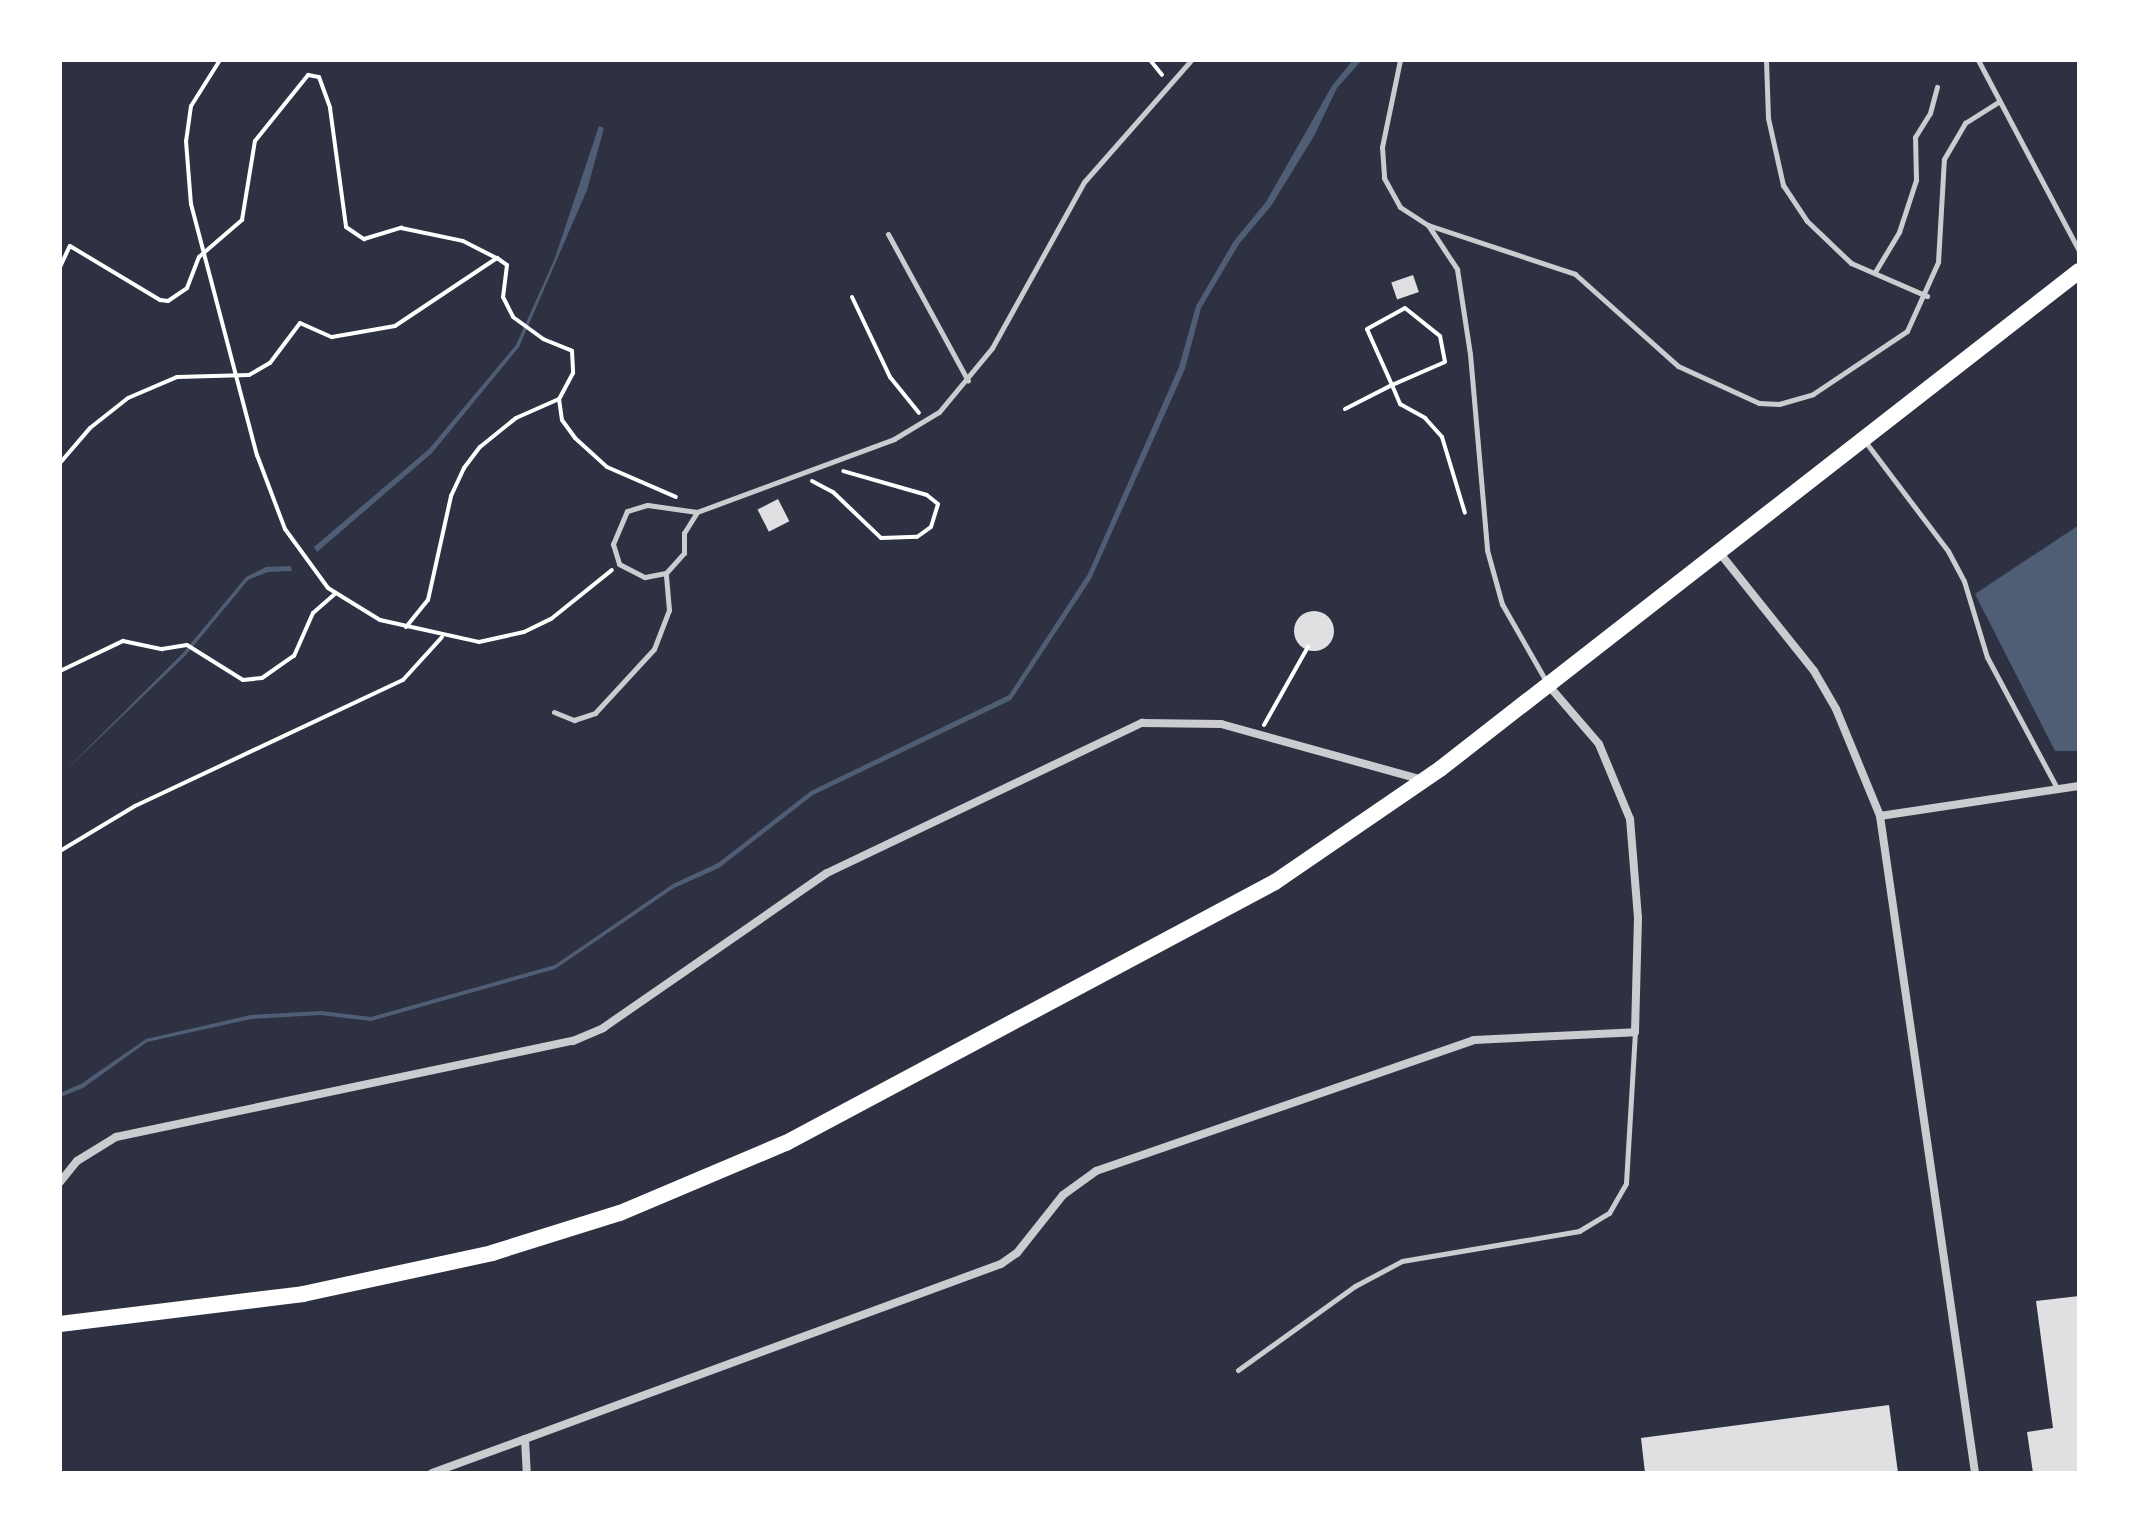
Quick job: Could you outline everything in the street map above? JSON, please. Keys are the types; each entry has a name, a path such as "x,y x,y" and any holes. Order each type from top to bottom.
{"main road":[{"path":"60,1324 379,1281 560,1233 678,1190 786,1143 1188,932 1275,882 1423,780 2079,271"}],"street":[{"path":"1719,552 1814,671 1848,735 1880,816 1975,1473"},
{"path":"432,1473 1001,1264 1017,1253 1063,1195 1096,1171 1460,1044 1515,1034 1635,1032 1638,918 1630,819 1599,744 1548,685"},
{"path":"60,1182 77,1161 116,1137 573,1041 603,1028 827,873 1142,723 1221,724 1423,780"},
{"path":"1880,816 2079,786"},
{"path":"525,1439 527,1473"}],"lane":[{"path":"697,512 684,533 684,553 666,573 645,577 619,564 613,544 627,511 647,505 697,512 925,422 968,381 992,348 1084,182 1191,60"},
{"path":"1400,60 1385,118 1384,178 1400,207 1428,225 1575,274 1678,366 1759,403 1798,400 1860,368 1907,331 1927,296 1938,262 1944,159 1965,123 2000,101"},
{"path":"1766,60 1768,118 1783,185 1807,221 1851,263 1927,296"},
{"path":"1978,60 2079,251"},
{"path":"1875,272 1899,232 1916,180 1915,137 1930,113 1937,87"},
{"path":"1428,225 1457,269 1470,354 1487,550 1502,604 1548,685"},
{"path":"888,234 968,381"},
{"path":"1864,439 1948,551 1964,581 1987,657 2058,789"},
{"path":"554,712 574,720 595,713 654,649 669,610 666,573"},
{"path":"1238,1370 1355,1286 1402,1261 1579,1231 1609,1213 1626,1183 1635,1032"}],"path":[{"path":"220,60 191,106 186,141 191,204 236,379 285,529 336,593 380,620 442,637 479,642 524,632 579,600 619,564"},
{"path":"1150,60 1168,84"},
{"path":"60,267 70,246 168,301 187,288 202,253 242,220 255,141 308,75 319,77 330,108 346,227 364,239 401,228 463,241 507,265 503,297 513,317 543,339 572,351 573,373 559,399 562,420 607,467 686,497"},
{"path":"60,463 90,428 128,398 177,377 236,379 270,363 295,326 312,324 332,337 395,326 497,258"},
{"path":"852,297 890,377 925,422"},
{"path":"1345,409 1392,385 1445,362 1440,336 1405,308 1367,329 1392,385 1400,404 1425,418 1442,437 1465,513"},
{"path":"406,627 428,600 451,496 464,468 480,447 516,418 559,399"},
{"path":"799,474 833,492 881,538 917,537 931,527 938,504 927,495 822,465"},
{"path":"60,671 112,643 162,649 187,645 243,680 262,678 294,656 313,613 336,593"},
{"path":"60,851 135,806 403,680 442,637"},
{"path":"1261,735 1268,711 1308,647"}],"water":[{"path":"1353,60 1362,60 1337,88 1314,136 1271,206 1239,244 1201,308 1185,369 1091,579 1011,700 813,795 719,868 674,888 555,969 371,1021 320,1015 251,1019 147,1042 83,1088 60,1097 60,1093 81,1084 146,1039 251,1015 321,1011 371,1017 555,965 673,884 718,863 811,791 1009,695 1088,574 1179,367 1196,306 1234,241 1266,202 1332,86"},
{"path":"599,126 604,128 587,190 519,347 432,453 317,552 314,547 429,449 516,345 555,258"},
{"path":"2079,525 2079,751 2055,751 1975,594"},
{"path":"291,566 292,571 268,572 248,580 186,655 60,776 183,653 246,577 266,567"}],"building":[{"path":"1413,275 1419,292 1397,300 1391,282"},
{"path":"778,499 789,521 769,532 758,509"},
{"path":"1314,611 1328,617 1334,631 1328,645 1314,651 1300,645 1294,631 1300,617"},
{"path":"2079,1296 2079,1473 2033,1473 2027,1432 2053,1428 2036,1301"},
{"path":"1889,1405 1898,1473 1645,1473 1641,1438"}]}
